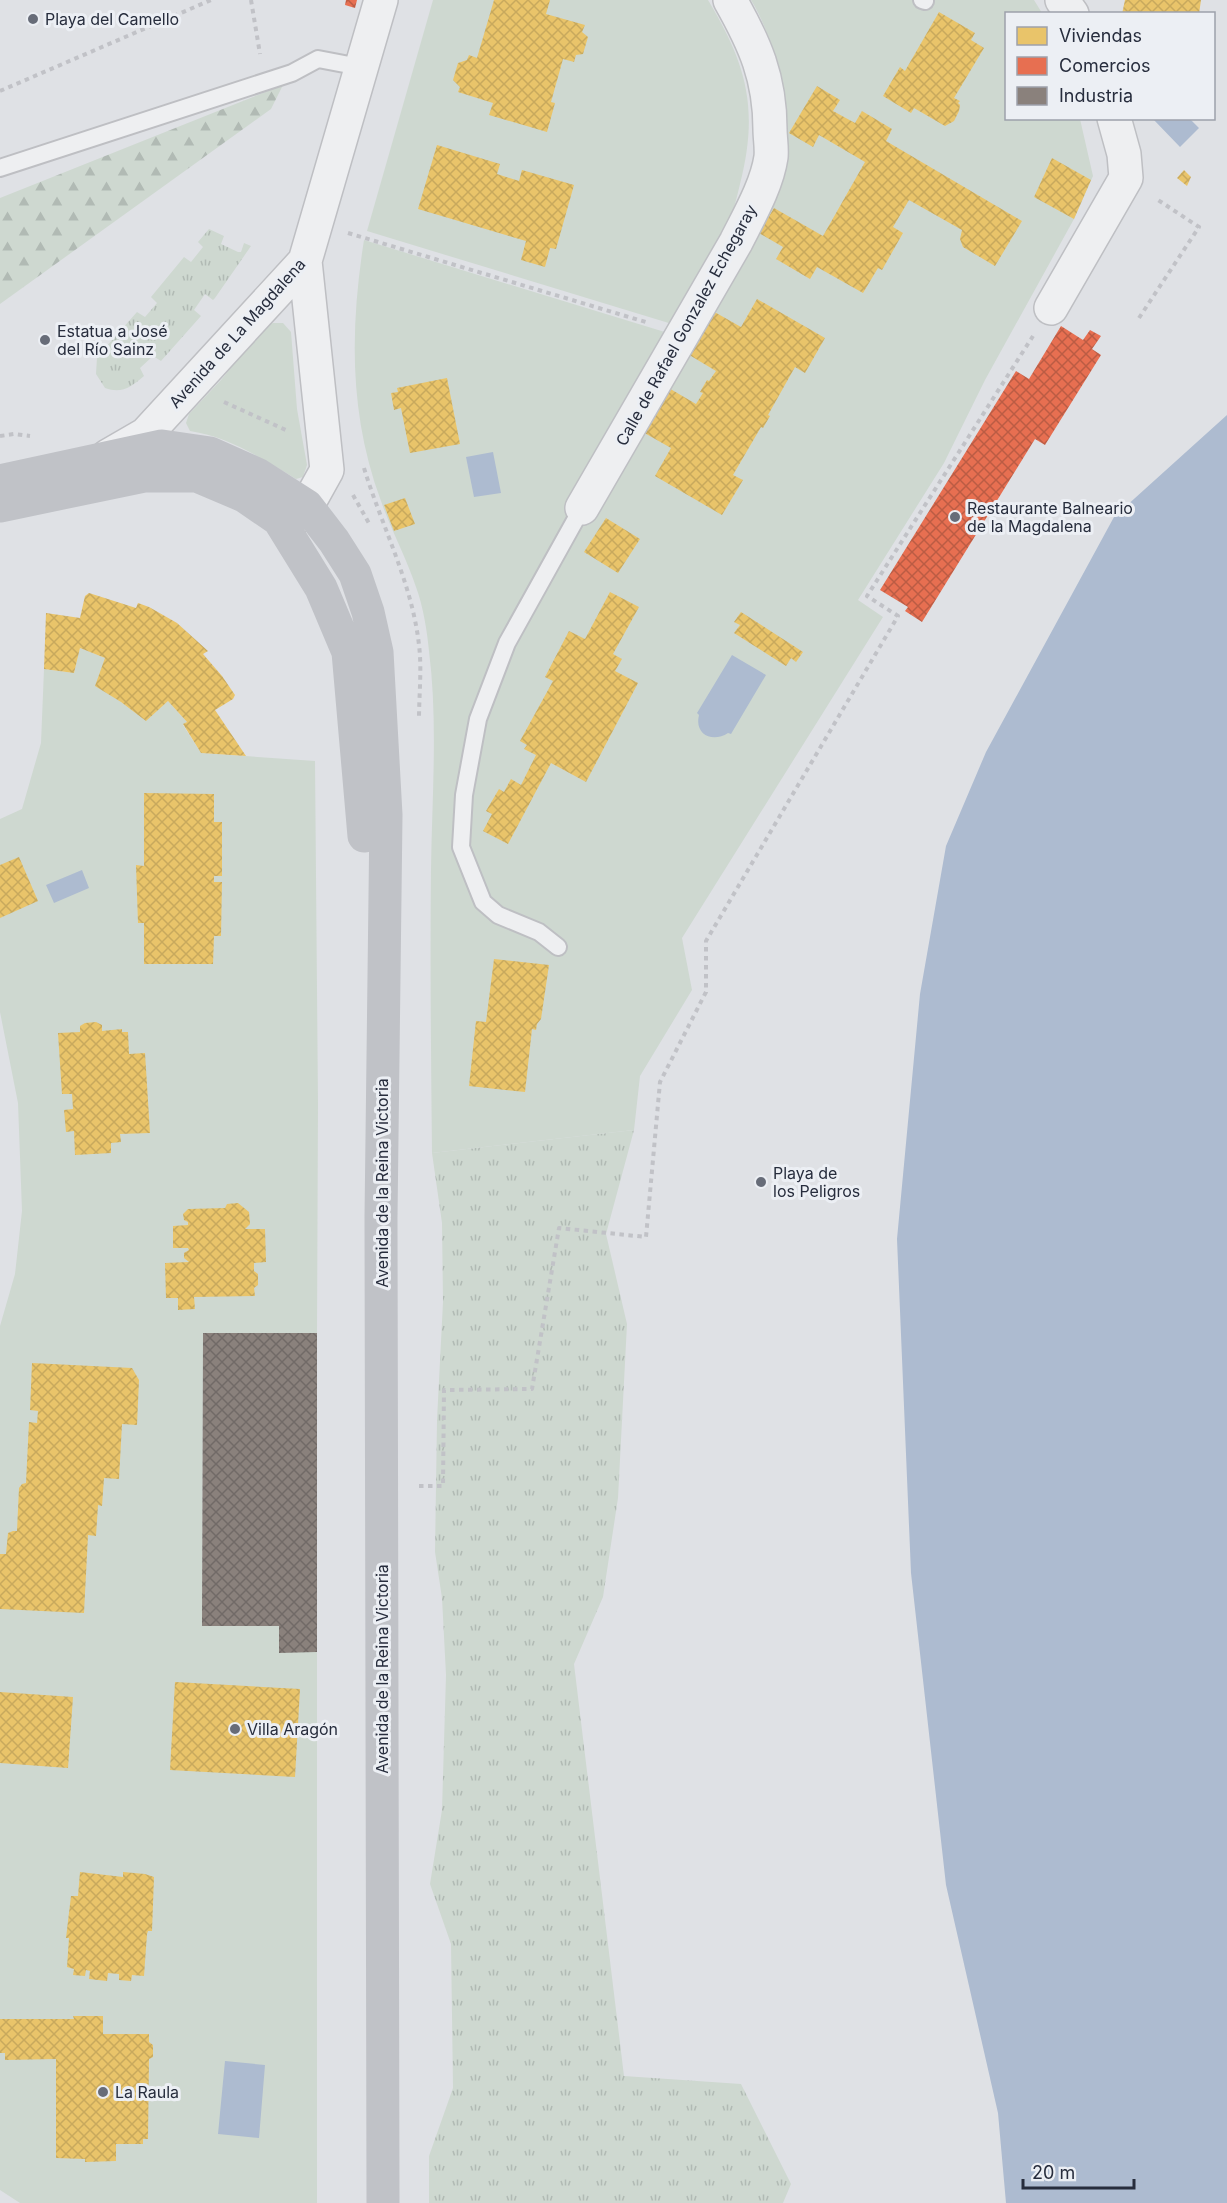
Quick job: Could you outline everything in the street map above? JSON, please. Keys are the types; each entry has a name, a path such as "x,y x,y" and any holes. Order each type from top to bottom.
{"main road":[{"name":"Avenida de la Reina Victoria","path":"0,481 162,446 210,453 257,474 293,513 343,556 355,574 368,612 376,652 386,815 381,1218 383,2203"},
{"name":"Avenida de la Reina Victoria","path":"0,506 144,476 197,476 293,513 348,652 364,827 360,2203"}],"street":[{"name":"Avenida de La Magdalena","path":"326,459 305,261 381,0"},
{"name":"Calle de Rafael Gonzalez Echegaray","path":"582,508 684,333 756,203 771,157 767,82 749,32 730,0"},
{"path":"1051,308 1126,178 1124,153 1115,120"},
{"name":"Avenida de La Magdalena","path":"98,461 146,434 305,261"},
{"name":"Avenida de La Magdalena","path":"271,298 312,322"},
{"path":"293,513 326,459"},
{"path":"326,459 330,498 343,556"}],"lane":[{"path":"0,168 292,73 318,59 360,68"},
{"path":"558,947 539,933 498,915 483,902 461,847 464,795 478,719 507,643 582,508"}],"path":[{"path":"0,91 211,0"},
{"path":"251,0 265,82"},
{"path":"1138,318 1198,227 1177,213"},
{"path":"316,223 684,333"},
{"path":"419,1486 443,1486 444,1390 532,1389 559,1228 646,1237 660,1082 706,992 706,941 898,616 867,596 1051,308"},
{"path":"189,387 326,459"},
{"path":"0,436 14,434 34,437"}],"green space":[{"path":"433,0 708,0 732,46 746,88 749,110 746,157 735,204 723,237 672,324 367,231"},
{"path":"751,0 1034,0 1041,12 1005,12 1005,120 1080,120 1093,176 1074,219 985,380 944,463 858,600 883,617 682,938 692,990 640,1076 634,1130 432,1153 431,904 434,732 432,678 421,602 385,512 371,469 358,404 355,372 356,306 364,240 668,333 686,353 784,101 768,36"},
{"path":"283,85 271,109 0,304 0,198"},
{"path":"209,229 224,236 221,244 238,252 241,252 244,243 251,246 215,298 213,300 205,294 194,310 201,316 161,361 153,356 140,368 144,376 126,388 111,390 105,388 96,374 97,357 137,312 145,317 157,303 151,297 184,257 191,262 203,247 198,242"},
{"path":"273,323 283,323 291,332 297,409 307,465 303,477 296,479 219,438 190,431 186,423 189,414 221,380 264,327"},
{"path":"80,648 105,658 121,702 146,720 168,701 187,722 183,725 201,753 315,761 318,1104 317,1333 203,1334 202,1626 279,1626 317,1652 317,2203 20,2203 0,2190 0,1326 15,1274 22,1211 18,1103 0,1012 0,819 22,809 41,743 44,669 74,673"},
{"path":"634,1130 606,1234 627,1324 618,1498 603,1597 574,1664 624,2076 741,2084 791,2184 783,2203 429,2203 429,2156 453,2088 451,1944 430,1884 442,1810 446,1675 442,1598 435,1552 437,1420 443,1302 442,1223 432,1153"}],"water":[{"path":"1154,120 1191,120 1199,128 1180,147"},
{"path":"1227,415 1227,2203 1006,2203 998,2113 946,1885 911,1573 897,1239 920,994 946,846 986,752 1114,517"},
{"path":"493,452 501,493 474,497 466,457"},
{"path":"732,655 766,675 731,734 711,737 699,728 697,713"},
{"path":"82,870 89,888 54,903 46,885"},
{"path":"225,2061 265,2065 259,2138 218,2134"}],"building: Viviendas":[{"path":"494,0 550,0 546,14 585,25 582,32 588,37 583,54 576,55 574,62 563,59 551,102 555,103 547,132 489,115 493,103 458,92 460,87 453,80 458,63 467,60 469,55 477,58"},
{"path":"1125,0 1201,0 1199,12 1122,12"},
{"path":"939,12 975,33 971,40 984,48 954,98 960,101 958,103 960,105 954,121 945,126 914,108 911,113 883,96 900,67 905,71"},
{"path":"817,86 840,100 833,111 855,123 862,111 892,129 886,141 1022,221 995,266 963,247 960,239 962,230 909,200 893,227 903,233 882,270 878,268 863,293 817,267 810,279 776,259 783,247 759,233 774,208 823,236 865,162 819,135 813,147 789,133"},
{"path":"437,145 500,164 497,174 519,181 522,170 574,185 556,249 550,248 545,267 521,260 526,241 418,209"},
{"path":"1052,158 1091,180 1074,219 1034,197"},
{"path":"1184,170 1191,177 1187,186 1177,178"},
{"path":"757,299 825,338 805,373 795,367 768,415 770,416 733,475 743,480 722,515 655,476 671,448 641,431 667,387 696,404 707,380 709,381 716,371 686,353 711,310 741,327"},
{"path":"447,378 460,444 410,453 401,408 394,410 391,393 398,392 397,388"},
{"path":"405,498 415,524 394,531 384,505"},
{"path":"606,518 640,539 618,573 584,552"},
{"path":"610,592 639,607 613,654 622,659 615,671 638,683 586,782 551,763 508,844 483,831 492,814 486,811 499,789 504,792 511,779 521,785 536,755 524,749 527,745 520,741 553,681 545,677 569,631 585,639"},
{"path":"89,593 136,608 138,603 149,607 177,623 208,651 203,654 235,695 233,699 215,710 246,756 201,753 183,724 187,722 168,701 146,721 95,686 105,658 80,648 74,673 44,669 46,613 80,618 85,596"},
{"path":"741,612 803,652 796,662 791,658 786,666 734,633 740,625 734,622"},
{"path":"144,793 214,794 214,822 222,822 222,876 214,876 214,882 222,882 221,936 214,936 213,964 144,964 144,923 138,923 136,865 144,866"},
{"path":"19,857 38,901 0,918 0,865"},
{"path":"494,959 549,965 541,1019 536,1030 532,1029 525,1092 469,1086 476,1021 486,1022"},
{"path":"96,1022 102,1025 102,1031 122,1029 122,1032 128,1032 129,1054 145,1053 150,1133 120,1134 121,1142 111,1143 111,1153 75,1155 74,1131 66,1132 64,1110 73,1109 72,1094 62,1094 58,1033 80,1032 80,1026"},
{"path":"238,1203 249,1212 250,1224 245,1229 265,1229 266,1262 254,1263 254,1271 258,1274 258,1285 254,1288 255,1296 194,1297 195,1309 178,1310 178,1298 166,1298 165,1263 189,1262 184,1258 184,1253 189,1250 188,1248 173,1248 173,1226 188,1225 183,1214 188,1209 225,1208 227,1204"},
{"path":"32,1363 132,1368 139,1380 137,1425 122,1424 119,1479 104,1478 102,1506 98,1505 96,1536 88,1535 84,1613 0,1609 0,1554 6,1554 8,1533 17,1531 19,1488 26,1483 29,1422 37,1423 38,1411 30,1410"},
{"name":"Villa Aragón","path":"175,1682 300,1689 295,1777 170,1770"},
{"path":"0,1692 73,1697 68,1768 0,1763"},
{"path":"80,1872 123,1877 123,1872 154,1877 152,1931 148,1931 147,1934 144,1976 132,1975 131,1981 119,1980 119,1974 108,1973 107,1981 89,1979 90,1971 86,1970 85,1976 73,1975 74,1969 67,1967 69,1938 66,1938 71,1896 78,1896"},
{"name":"La Raula","path":"73,2016 103,2016 103,2034 149,2034 149,2042 153,2045 153,2057 149,2059 148,2139 143,2139 143,2144 116,2144 116,2161 85,2162 85,2159 56,2158 56,2059 5,2060 5,2053 0,2053 0,2019 74,2019"}],"building: Comercios":[{"path":"346,0 357,0 355,8 345,5"},
{"name":"Restaurante Balneario de la Magdalena","path":"1061,326 1083,340 1090,330 1101,336 1092,349 1101,355 1045,445 1035,439 922,622 905,611 908,607 880,590 1016,371 1029,379"}],"building: Industria":[{"path":"203,1333 317,1333 317,1652 279,1653 279,1626 202,1626"}],"place":[{"name":"Playa del Camello","path":"33,19"},
{"name":"Estatua a José del Río Sainz","path":"45,340"},
{"name":"Restaurante Balneario de la Magdalena","path":"955,517"},
{"name":"Playa de los Peligros","path":"761,1182"},
{"name":"Villa Aragón","path":"235,1729"},
{"name":"La Raula","path":"103,2092"}]}
